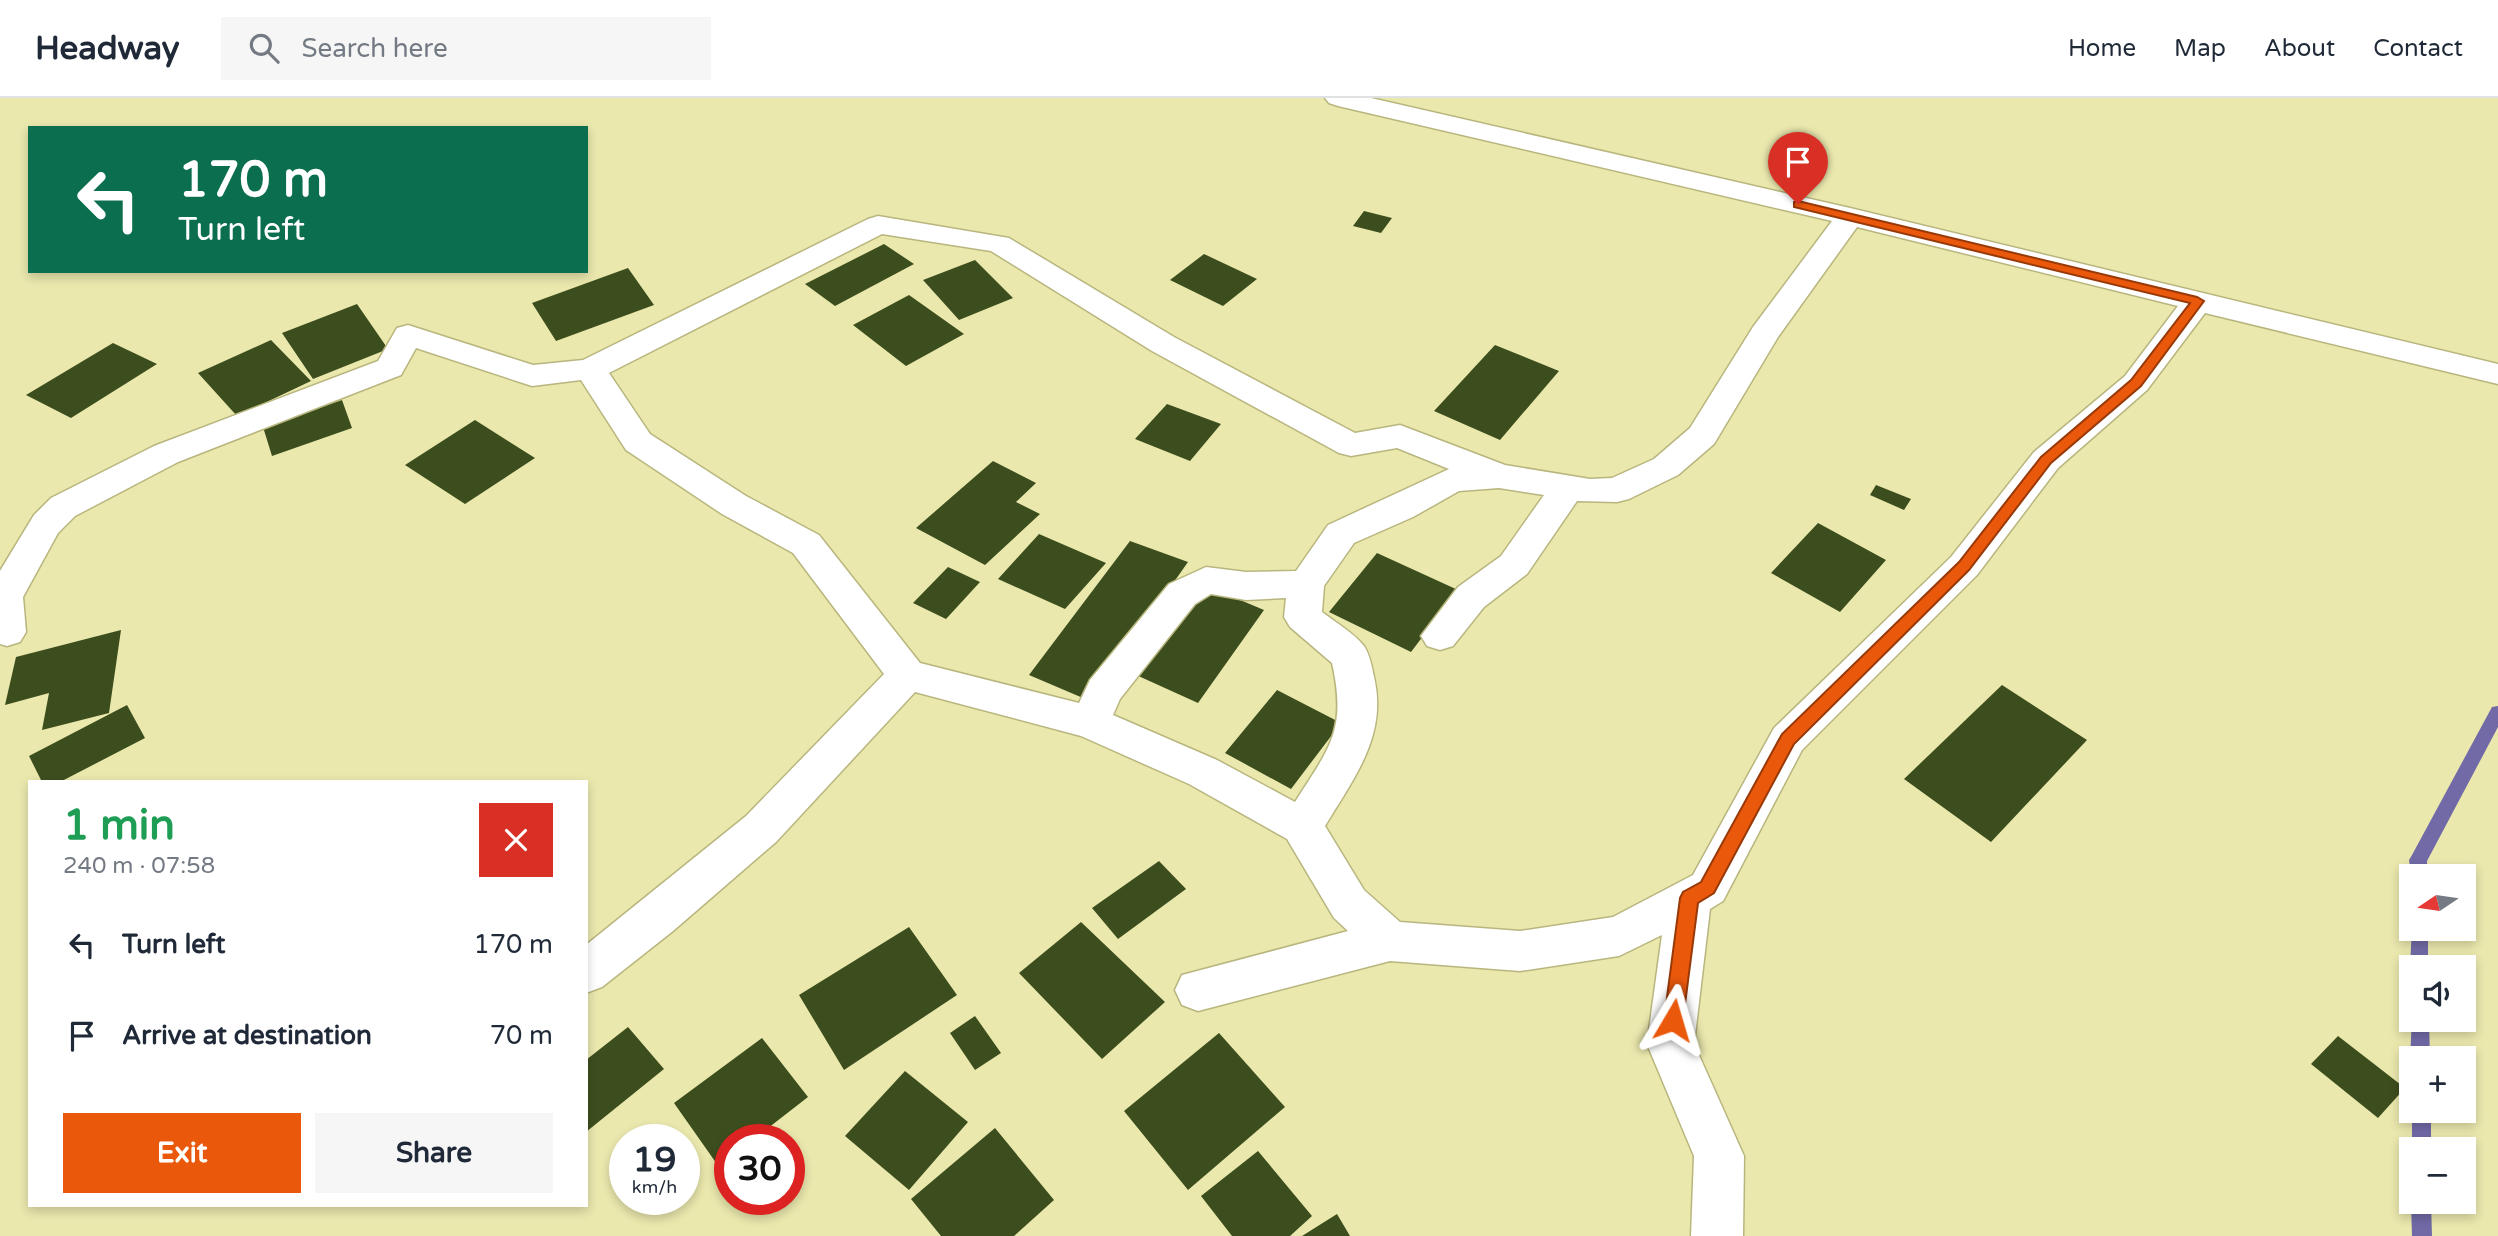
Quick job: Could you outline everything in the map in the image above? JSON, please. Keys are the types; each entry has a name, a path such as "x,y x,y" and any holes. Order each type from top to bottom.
{"street":[{"path":"1338,98 1411,105 1850,217 2498,374"},
{"path":"7,632 5,597 25,556 47,524 63,507 166,454 390,368 408,335 532,376 590,369 878,225 999,244 1163,344 1351,444 1400,436 1499,476 1590,491 1617,490 1666,467 1702,436 1764,334 1850,217"},
{"path":"1198,990 1390,941 1520,951 1619,936 1708,888 1788,739 1964,566 2046,460 2136,383 2197,301"},
{"path":"590,369 638,442 734,505 806,544 907,675 1090,722 1203,772 1302,825 1349,904 1390,941"},
{"path":"1302,825 1347,754 1359,714 1357,687 1350,656 1303,617 1306,584 1341,534 1401,508 1451,480 1499,476"},
{"path":"1440,636 1471,597 1514,565 1568,487"},
{"path":"1090,722 1104,691 1182,594 1206,580 1246,586 1306,584"},
{"path":"588,970 657,917 761,829 907,675"},
{"path":"1689,898 1670,1044 1718,1156 1717,1236"}],"building":[{"path":"1364,211 1392,218 1381,233 1353,226"},
{"path":"884,244 914,264 835,306 805,284"},
{"path":"1204,254 1257,279 1223,306 1170,280"},
{"path":"975,260 1013,298 959,320 923,280"},
{"path":"628,268 654,305 556,341 532,303"},
{"path":"909,295 964,334 906,366 853,325"},
{"path":"357,304 388,349 313,379 282,333"},
{"path":"271,340 311,381 237,416 198,373"},
{"path":"113,343 157,364 71,418 26,395"},
{"path":"1495,345 1559,371 1500,440 1434,411"},
{"path":"342,400 352,428 272,456 263,427"},
{"path":"1167,404 1221,424 1190,461 1135,439"},
{"path":"475,420 535,458 465,504 405,465"},
{"path":"993,461 1036,483 1016,502 1040,514 985,565 916,528"},
{"path":"1876,485 1911,499 1904,510 1870,495"},
{"path":"1818,523 1886,560 1840,612 1771,573"},
{"path":"1039,534 1106,563 1065,609 998,579"},
{"path":"1130,541 1188,562 1090,701 1029,675"},
{"path":"1377,553 1458,590 1411,652 1329,612"},
{"path":"948,567 980,582 946,619 913,603"},
{"path":"1202,584 1264,610 1198,703 1134,674"},
{"path":"121,630 109,713 42,730 49,693 5,705 16,657"},
{"path":"2002,685 2087,740 1991,842 1904,779"},
{"path":"1277,690 1341,723 1291,789 1225,753"},
{"path":"127,705 145,738 64,780 41,780 29,756"},
{"path":"1159,861 1186,889 1118,939 1092,908"},
{"path":"1081,922 1165,1002 1102,1059 1019,973"},
{"path":"909,927 957,995 844,1070 799,995"},
{"path":"975,1016 1001,1053 975,1070 950,1033"},
{"path":"628,1027 664,1069 588,1130 588,1058"},
{"path":"1219,1033 1285,1107 1188,1190 1124,1111"},
{"path":"2338,1036 2399,1083 2399,1095 2378,1118 2311,1064"},
{"path":"762,1038 808,1097 773,1124 714,1124 714,1160 700,1140 700,1124 689,1124 674,1103"},
{"path":"905,1071 968,1122 909,1190 845,1136"},
{"path":"995,1128 1054,1200 1014,1236 941,1236 911,1199"},
{"path":"1258,1151 1312,1216 1290,1236 1232,1236 1201,1196"},
{"path":"1337,1214 1350,1236 1302,1236"}],"waterway":[{"path":"2418,864 2498,712"},
{"path":"2419,942 2419,955"},
{"path":"2420,1032 2420,1046"},
{"path":"2421,1123 2421,1137"},
{"path":"2421,1214 2422,1236"}],"route":[{"path":"1673,1020 1689,898 1708,888 1788,739 1964,566 2046,460 2136,383 2197,301 1798,204"}]}
